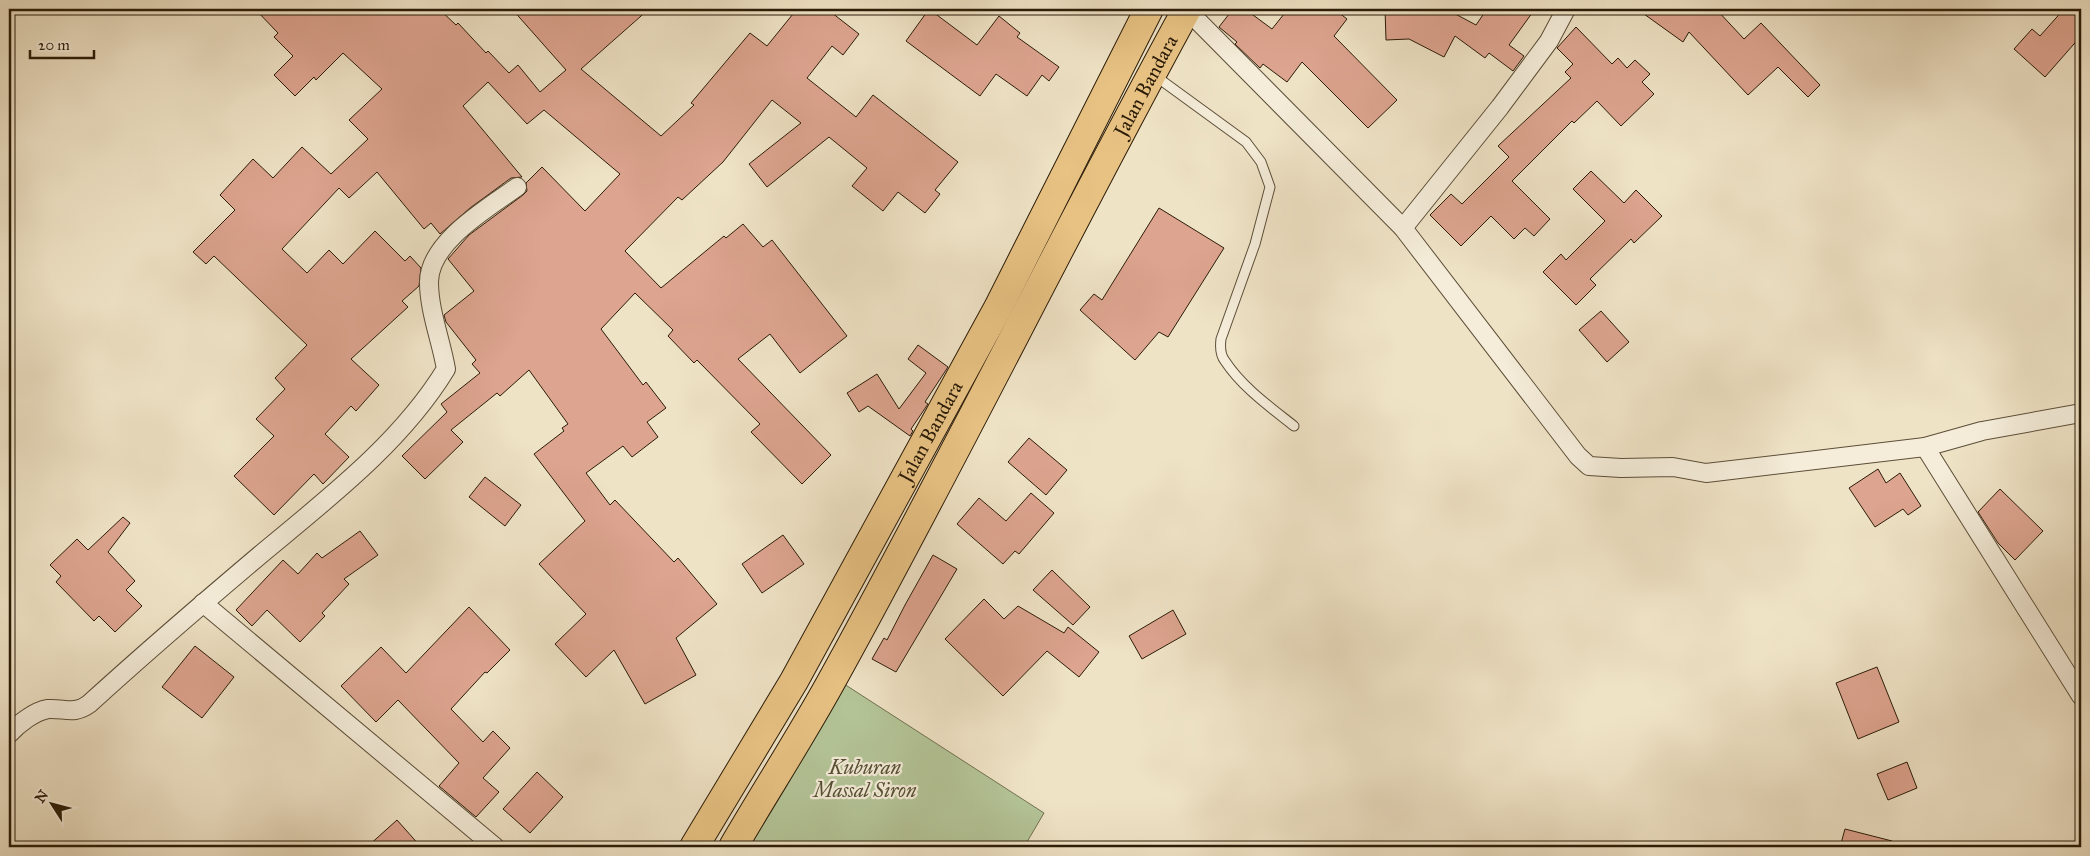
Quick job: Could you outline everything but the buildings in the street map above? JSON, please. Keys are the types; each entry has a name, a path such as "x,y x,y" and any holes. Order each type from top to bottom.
{"highway":[{"name":"Jalan Bandara","path":"694,847 794,682 998,308 1149,9"},
{"name":"Jalan Bandara","path":"732,847 830,684 988,391 1128,117 1187,9"},
{"path":"1102,104 1128,117"}],"street":[{"path":"1187,9 1403,228 1578,456 1588,466 1622,468 1673,467 1706,473 1925,447 1982,431 2081,412"},
{"path":"1403,228 1500,107 1548,40 1566,9"},
{"path":"9,734 42,711 81,710 203,603 354,475 403,426 435,387 446,369 430,293 429,273 434,261 453,235 517,187"},
{"path":"1925,447 2081,696"},
{"path":"203,603 495,847"}],"lane":[{"path":"1152,73 1246,142 1261,162 1270,187 1255,244 1220,339 1220,351 1224,361 1258,396 1294,426"}],"green space":[{"name":"Kuburan Massal Siron","path":"841,682 1044,813 1024,847 743,847"}]}
